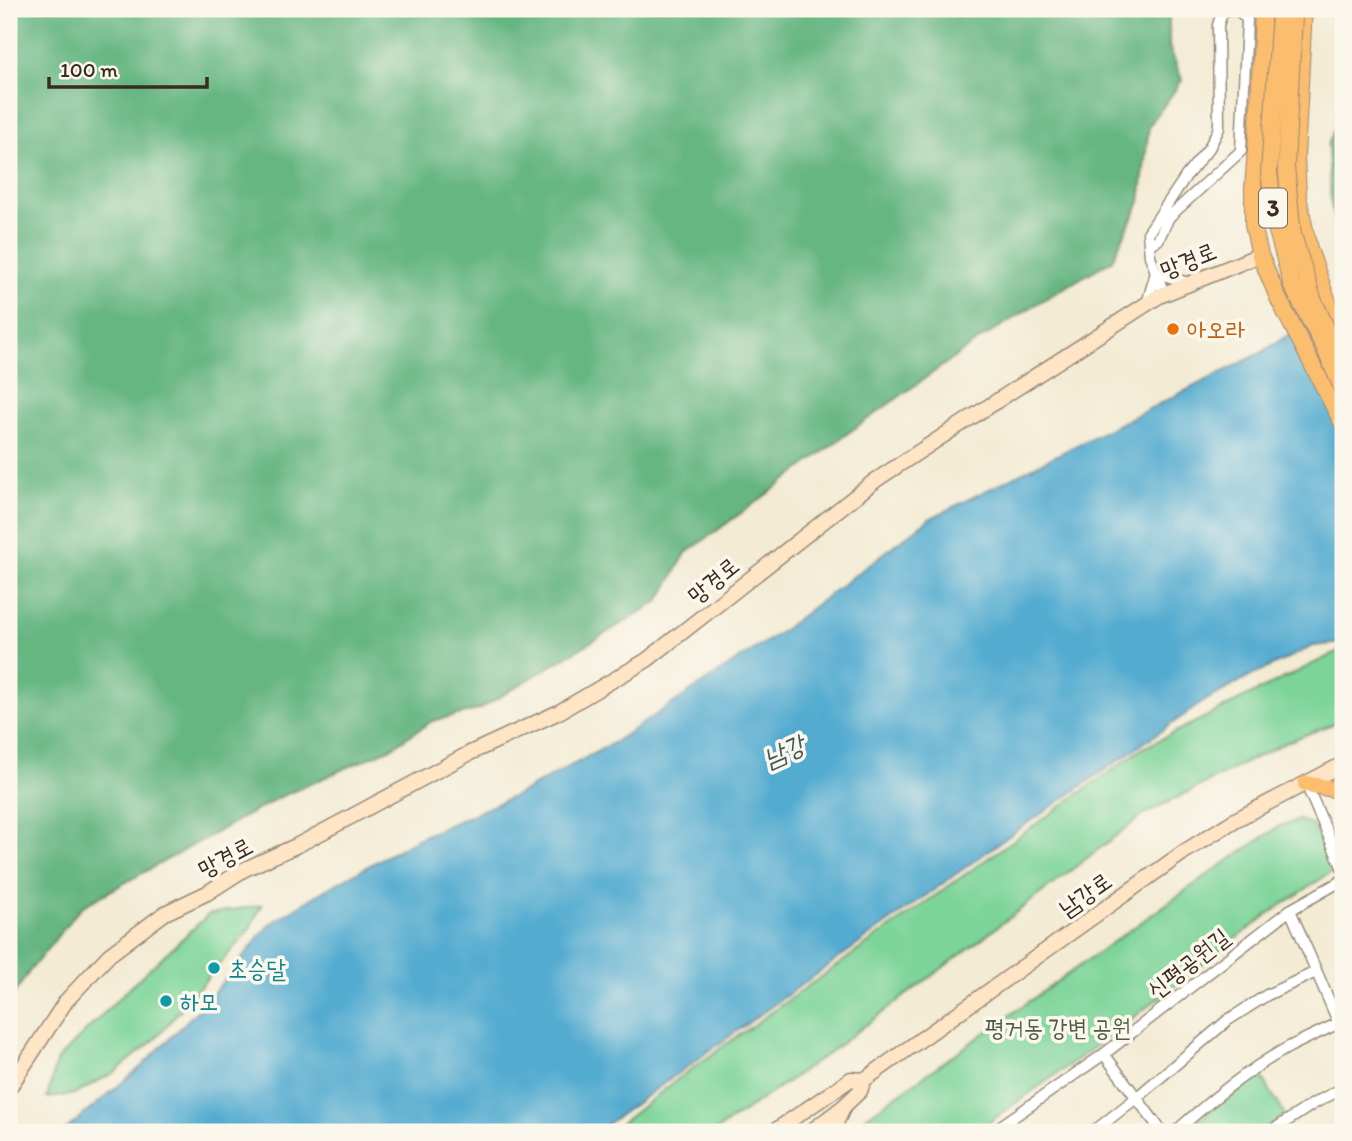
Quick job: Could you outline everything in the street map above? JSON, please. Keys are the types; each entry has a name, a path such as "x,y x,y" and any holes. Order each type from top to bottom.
{"main road":[{"path":"1263,9 1253,189 1254,225 1260,256 1279,300 1343,424"},
{"path":"1291,11 1298,196 1310,249 1343,339"},
{"name":"3","path":"1291,11 1286,166 1293,235 1312,299 1343,364"},
{"name":"3","path":"1291,11 1269,172 1276,227 1292,286 1343,390"},
{"path":"1260,256 1310,249"},
{"path":"1306,784 1333,789 1343,785"}],"street":[{"path":"1149,244 1158,240 1169,217 1241,151 1247,20 1238,10 1228,9 1222,13 1218,25 1219,128 1209,149 1186,176 1148,233 1150,256 1164,294"},
{"name":"망경로","path":"9,1088 66,1001 109,956 165,913 470,753 559,712 647,660 876,480 1164,294 1260,256"},
{"path":"1156,272 1190,284"},
{"path":"1147,304 1156,272"},
{"name":"남강로","path":"810,1132 860,1091 864,1080 1184,852 1235,820 1343,764"},
{"path":"1306,784 1343,869"},
{"name":"신평공원길","path":"992,1132 1104,1054 1290,910 1343,880"},
{"path":"1175,1132 1218,1094 1287,1048 1341,1028 1290,910"},
{"path":"1093,1132 1227,1020 1267,995 1317,972"},
{"path":"1104,1054 1162,1132"},
{"name":"남강로","path":"773,1132 851,1079 864,1080"},
{"path":"1270,1132 1343,1088"},
{"path":"832,1132 843,1107"},
{"path":"798,1115 810,1132"}],"green space":[{"path":"9,9 1169,9 1169,46 1182,80 1149,126 1140,202 1112,260 976,342 686,553 659,601 478,710 432,721 389,749 280,797 81,907 9,1001"},
{"path":"1343,107 1343,255 1331,205 1328,145"},
{"path":"1343,649 1343,720 1282,744 1143,815 823,1057 714,1132 610,1132 683,1075 1143,748"},
{"name":"평거동 강변 공원","path":"1299,820 1312,824 1333,871 1271,912 1096,1046 975,1132 845,1132 1216,869 1280,826"},
{"path":"262,905 249,930 154,1040 115,1072 75,1094 47,1098 57,1060 132,985 209,914"},
{"path":"1260,1074 1285,1115 1260,1132 1182,1132"}],"water":[{"name":"남강","path":"1343,311 1343,643 1313,646 1206,700 1009,836 596,1132 63,1132 141,1067 206,1002 270,924 419,838 517,795 613,743 779,633 929,519 1261,353 1300,327"}],"place":[{"name":"아오라","path":"1173,329"},
{"name":"초승달","path":"214,968"},
{"name":"하모","path":"166,1001"}]}
